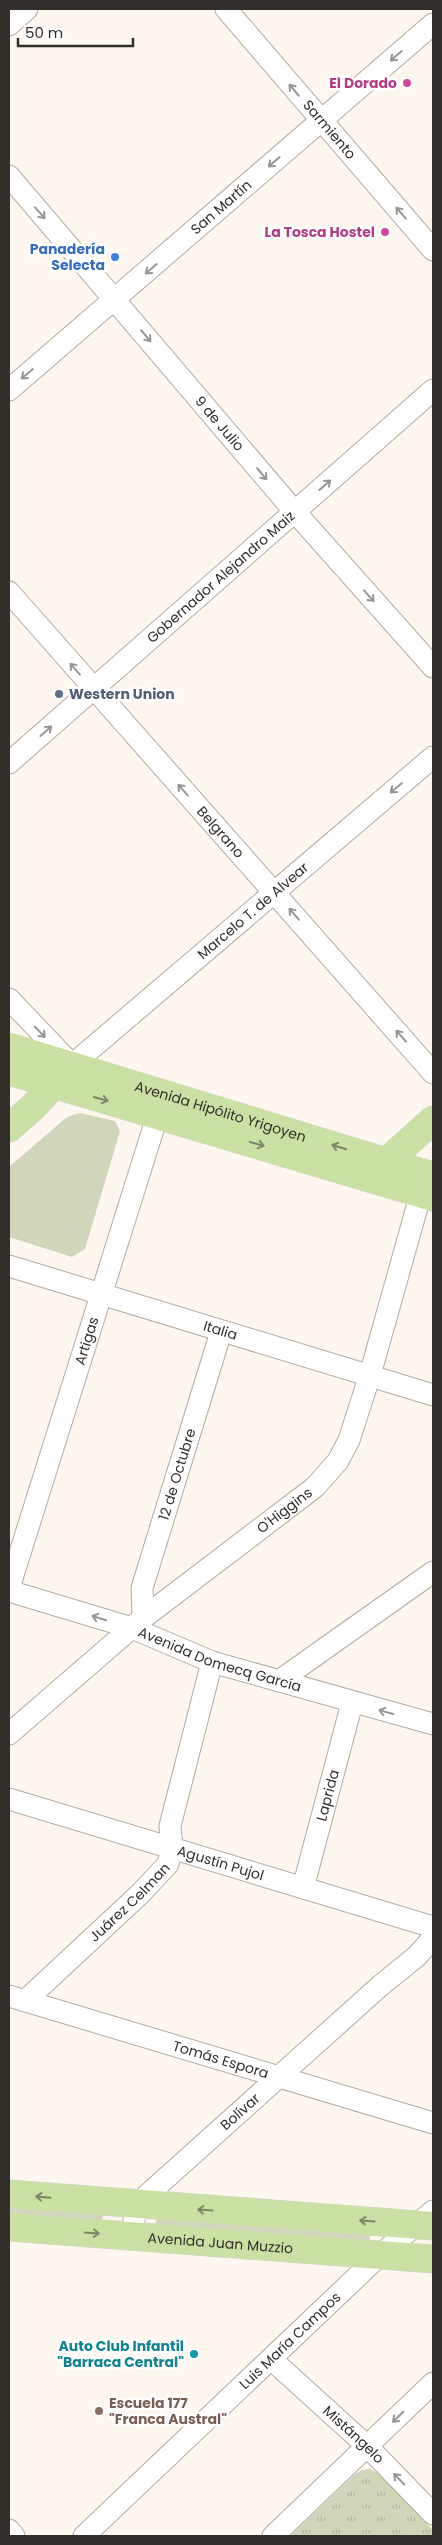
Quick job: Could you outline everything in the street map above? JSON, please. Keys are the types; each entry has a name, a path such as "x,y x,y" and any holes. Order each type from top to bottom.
{"main road":[{"name":"Avenida Hipólito Yrigoyen","path":"9,1047 63,1075"},
{"name":"Avenida Hipólito Yrigoyen","path":"9,1071 63,1075 94,1074 160,1104 383,1171 429,1189"},
{"path":"9,1128 63,1075"},
{"path":"383,1171 433,1120"},
{"path":"9,2194 136,2205 428,2220"},
{"name":"Avenida Juan Muzzio","path":"9,2227 433,2259"}],"street":[{"path":"9,25 27,9"},
{"name":"Sarmiento","path":"226,9 433,250"},
{"name":"San Martín","path":"9,390 433,24"},
{"name":"9 de Julio","path":"9,176 295,512 433,668"},
{"name":"Gobernador Alejandro Maiz","path":"9,763 433,390"},
{"name":"Belgrano","path":"9,592 433,1073"},
{"name":"Marcelo T. de Alvear","path":"63,1075 274,891 433,757"},
{"path":"9,999 63,1075"},
{"name":"Artigas","path":"9,1590 160,1104"},
{"name":"O'Higgins","path":"9,1734 138,1623 326,1476 338,1461 349,1440 429,1189"},
{"name":"Italia","path":"9,1266 433,1395"},
{"name":"12 de Octubre","path":"138,1623 142,1588 221,1332"},
{"path":"279,1682 433,1572"},
{"name":"Avenida Domecq García","path":"9,1590 138,1623 212,1662 352,1703 432,1723"},
{"name":"Juárez Celman","path":"17,1998 141,1893 168,1864 172,1848 170,1826 212,1662"},
{"name":"Laprida","path":"303,1888 352,1703"},
{"name":"Agustín Pujol","path":"9,1799 433,1927"},
{"name":"Bolívar","path":"136,2205 380,1986 417,1956 433,1938"},
{"name":"Tomás Espora","path":"17,1998 433,2123"},
{"path":"132,2235 136,2205"},
{"name":"Luis María Campos","path":"84,2536 380,2255 428,2220"},
{"name":"Mistángelo","path":"271,2359 367,2446 433,2514"},
{"path":"272,2536 433,2383"},
{"path":"9,2530 14,2536"}],"green space":[{"path":"80,1113 115,1121 120,1131 85,1249 72,1257 9,1237 9,1167 67,1117"},
{"path":"9,2203 103,2215 102,2221 9,2219"},
{"path":"156,2218 370,2232 369,2242 156,2225"},
{"path":"370,2469 379,2474 433,2530 433,2536 290,2536 355,2474 362,2470"}],"place":[{"name":"El Dorado","path":"407,83"},
{"name":"La Tosca Hostel","path":"385,232"},
{"name":"Panadería Selecta","path":"115,257"},
{"name":"Western Union","path":"59,694"},
{"name":"Auto Club Infantil \"Barraca Central\"","path":"194,2354"},
{"name":"Escuela 177 \"Franca Austral\"","path":"99,2411"}]}
